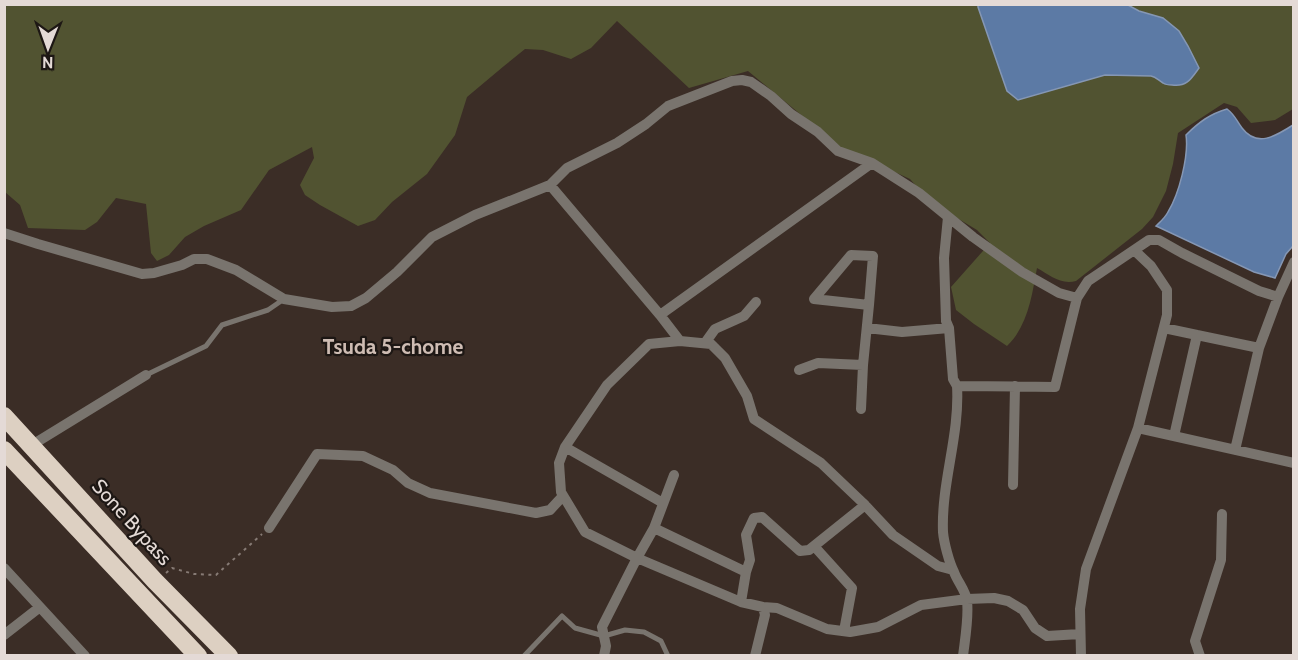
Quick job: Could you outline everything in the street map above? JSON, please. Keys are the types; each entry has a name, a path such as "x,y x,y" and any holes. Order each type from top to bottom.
{"highway":[{"name":"Sone Bypass","path":"4,416 155,581 229,656"},
{"path":"8,460 198,656"},
{"path":"207,632 217,656"}],"street":[{"path":"4,232 142,274 182,265 194,259 207,259 236,270 284,300 332,307 351,306 366,298 397,272 432,237 475,215 549,185 567,168 617,143 668,106 732,81 742,81 752,82 791,114 818,132 838,151 872,164 919,192 973,237 1022,272 1059,293 1077,298"},
{"path":"660,315 872,164"},
{"path":"549,185 680,341"},
{"path":"948,217 944,258 946,321 949,328 953,380 957,386 957,410 945,493 943,534 953,570 967,599 963,656"},
{"path":"957,386 1054,387 1077,298 1088,281 1149,240 1159,240 1259,291 1278,297"},
{"path":"1081,656 1080,609 1086,569 1138,428 1167,315 1167,290 1151,266 1134,250"},
{"path":"861,409 873,256 851,255 814,299 869,305"},
{"path":"1235,450 1259,348 1293,262"},
{"path":"705,343 715,329 744,316 756,302"},
{"path":"867,328 902,332 949,328"},
{"path":"1164,328 1259,348"},
{"path":"1174,436 1197,335"},
{"path":"953,570 938,566 892,535 865,505 821,463 754,419 747,396 725,358 711,344 680,341 649,344 607,385 565,447 559,463 561,492 585,532 637,558 741,602 777,608 827,629 850,632 878,627 921,605 994,598 1008,601 1023,610 1035,628 1047,636 1080,634"},
{"path":"799,370 818,363 863,365"},
{"path":"32,445 146,375"},
{"path":"1013,485 1015,386"},
{"path":"1138,428 1293,463"},
{"path":"565,447 663,503"},
{"path":"269,528 317,454 363,456 393,470 408,483 430,493 536,513 550,510 563,496"},
{"path":"604,656 606,646 602,627 654,528 674,475"},
{"path":"741,602 750,560 746,535 754,518 762,517 800,551 809,550 865,505"},
{"path":"1200,656 1195,641 1221,560 1222,514"},
{"path":"654,528 746,572"},
{"path":"814,546 852,588 844,632"},
{"path":"4,568 85,656"},
{"path":"4,635 40,607"},
{"path":"755,656 765,615 763,607"}],"lane":[{"path":"146,375 206,346 222,325 268,309 284,300"},
{"path":"524,656 562,616 575,628 604,636 625,630 644,632 661,641 668,656"}],"path":[{"path":"155,581 172,568 194,574 216,575 269,528"}],"green space":[{"path":"4,5 1293,5 1293,109 1275,120 1251,123 1237,107 1224,103 1178,133 1166,191 1153,217 1142,229 1076,281 1065,282 1037,268 1024,320 1007,346 956,310 951,287 990,243 977,230 924,195 910,179 840,147 748,71 689,88 617,21 591,48 571,59 543,50 525,49 467,97 455,135 427,174 392,202 375,220 358,226 305,195 300,185 314,158 312,147 269,170 241,210 185,237 169,255 157,261 151,253 146,204 116,198 97,222 85,230 28,228 20,205 5,192"}],"water":[{"path":"978,5 1128,5 1163,18 1179,31 1199,68 1191,79 1181,85 1166,85 1151,76 1105,75 1018,100 1007,91"},
{"path":"1227,109 1242,128 1254,138 1273,136 1293,125 1293,246 1286,254 1275,278 1254,272 1156,226 1167,214 1179,185 1185,164 1186,135 1205,119"}],"district":[{"name":"Tsuda 5-chome","path":"393,346"}]}
